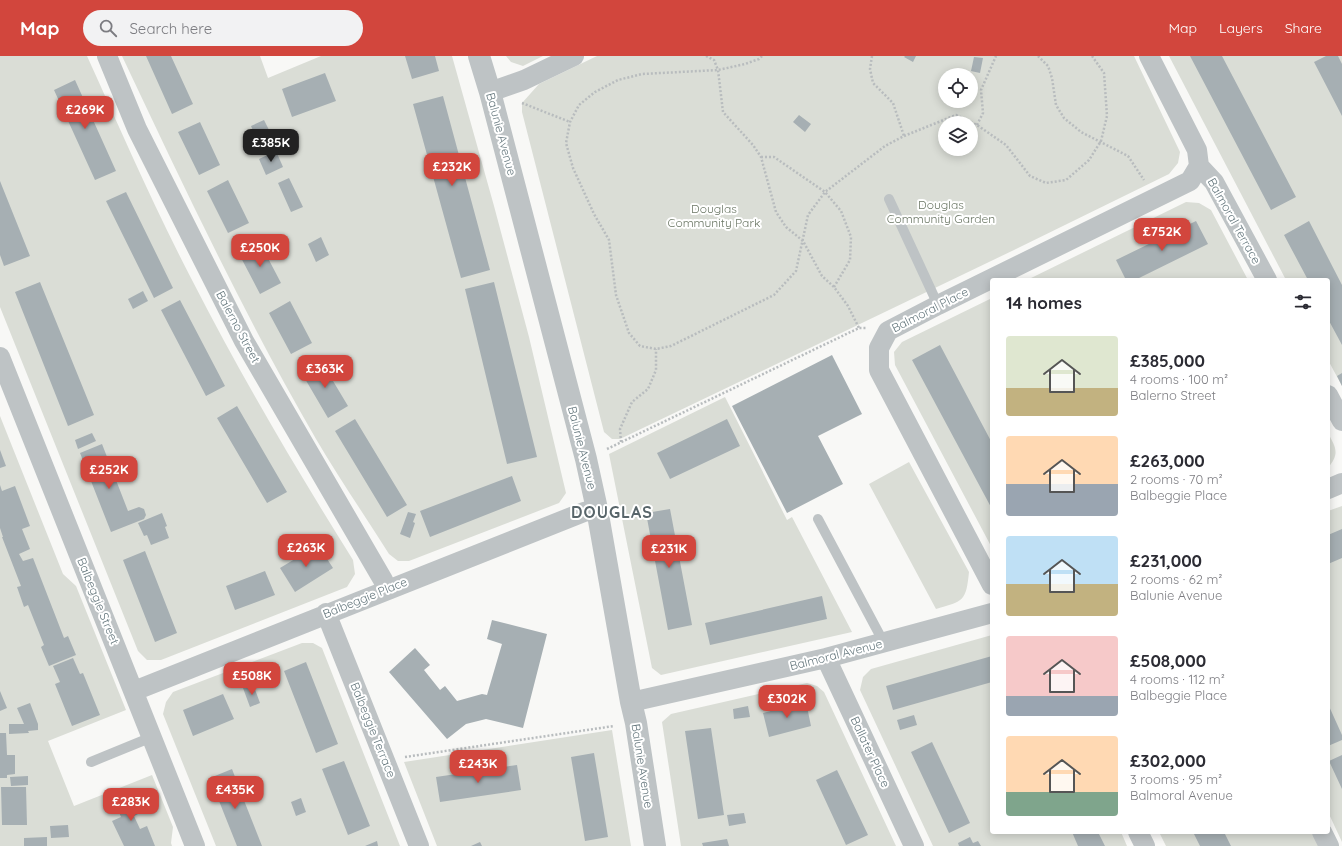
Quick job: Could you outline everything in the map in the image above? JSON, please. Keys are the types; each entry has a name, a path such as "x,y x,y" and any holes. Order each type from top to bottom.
{"street":[{"name":"Balerno Street","path":"107,56 138,129 244,341 387,589"},
{"name":"Balunie Avenue","path":"478,56 490,92 586,459 597,509 634,713 655,846"},
{"path":"490,92 524,80 574,56"},
{"name":"Balmoral Terrace","path":"1149,56 1197,150 1199,166 1214,182 1266,278"},
{"name":"Balmoral Place","path":"993,278 1190,181 1199,166"},
{"name":"Balmoral Place","path":"990,280 888,331 879,348 879,370 990,581"},
{"name":"Balbeggie Street","path":"0,357 195,846"},
{"path":"1330,398 1342,421"},
{"path":"1330,488 1342,483"},
{"name":"Balbeggie Place","path":"134,691 387,589 584,512 597,509"},
{"name":"Balbeggie Terrace","path":"326,613 419,846"},
{"name":"Balmoral Avenue","path":"634,713 826,658 990,614"},
{"name":"Ballater Place","path":"826,658 914,846"},
{"path":"1139,834 1145,846"},
{"path":"1323,834 1329,846"}],"lane":[{"path":"889,199 938,305"},
{"path":"818,519 884,643"},
{"path":"91,762 152,737"}],"path":[{"path":"706,56 714,60 718,70 722,112 753,145 761,157 776,212 786,227 803,241 822,276 834,287 848,306 859,328"},
{"path":"762,56 759,59 745,64 718,70 642,74 618,80 595,92 579,105 570,122 566,143 568,150 574,168 594,214 610,240 616,295 629,333 640,346 656,350 671,346 774,295 796,271 808,215 825,192 885,146 904,136 938,122"},
{"path":"872,56 870,69 873,83 893,103 904,136"},
{"path":"978,123 983,113 981,90 996,56"},
{"path":"1038,56 1048,66 1052,78 1056,105 1064,118 1081,132 1128,156 1142,176 1155,199"},
{"path":"978,126 1006,145 1030,176 1046,183 1066,180 1089,160 1100,141 1107,116 1104,74 1092,56"},
{"path":"490,92 570,122"},
{"path":"761,157 774,157 825,192 841,211 851,237 850,260 834,287"},
{"path":"586,459 859,328 888,331"},
{"path":"621,442 620,429 632,402 648,390 656,370 656,350"},
{"path":"385,760 634,713"}],"green space":[{"path":"0,56 87,56 151,197 211,316 270,422 353,560 355,574 347,587 161,660 147,660 138,651 0,307"},
{"path":"122,56 260,56 268,78 321,56 452,56 529,337 566,493 559,503 409,561 398,561 389,554 343,483 289,392 191,201"},
{"path":"506,56 543,56 523,66 511,62"},
{"name":"Douglas Community Park","path":"597,56 1134,56 1180,152 1178,163 1169,174 620,439 612,439 604,432 522,112 522,103 539,84"},
{"path":"1169,56 1342,56 1342,386 1330,364 1330,278 1285,278"},
{"path":"1186,202 1199,203 1211,210 1247,278 1031,278"},
{"path":"990,299 990,544 895,365 894,352 902,342"},
{"path":"725,397 787,520 792,517 852,632 661,675 652,668 609,454"},
{"path":"0,416 63,574 76,586 126,710 48,741 74,806 152,775 173,827 172,846 0,846"},
{"path":"1330,437 1336,450 1330,466"},
{"path":"909,462 969,572 967,589 962,598 953,604 936,609 869,484"},
{"path":"1342,506 1342,842 1330,816 1330,510"},
{"path":"990,636 990,834 1122,834 1127,846 933,846 860,690 863,677 871,669"},
{"path":"302,643 313,643 322,648 400,846 216,846 163,714 166,702 173,692"},
{"path":"807,683 817,686 824,692 896,846 681,846 662,722 671,714"},
{"path":"612,730 631,846 437,846 404,762"},
{"path":"1160,834 1316,834 1321,846 1166,846"}],"building":[{"path":"146,56 171,56 193,104 172,114"},
{"path":"405,56 435,56 439,71 412,79"},
{"path":"916,56 913,62 904,57"},
{"path":"1190,56 1222,56 1296,197 1271,210"},
{"path":"1326,56 1338,56 1342,64 1342,116 1314,62"},
{"path":"974,57 983,58 980,73 978,73 978,68 972,68"},
{"path":"325,73 336,101 292,117 282,89"},
{"path":"75,80 116,171 95,180 54,90"},
{"path":"443,96 490,270 461,278 413,104"},
{"path":"799,115 811,124 805,132 793,122"},
{"path":"264,120 277,146 263,153 251,126"},
{"path":"200,122 220,165 199,175 178,132"},
{"path":"276,151 283,167 266,175 259,159"},
{"path":"289,178 303,207 291,212 278,183"},
{"path":"228,180 249,223 228,233 207,191"},
{"path":"0,181 30,256 4,266 0,255"},
{"path":"126,192 173,288 154,298 106,201"},
{"path":"1196,221 1208,244 1139,278 1125,278 1116,260"},
{"path":"1309,221 1342,285 1342,345 1330,323 1330,278 1307,278 1284,235"},
{"path":"321,237 329,255 316,262 308,244"},
{"path":"259,241 281,283 260,294 238,252"},
{"path":"40,282 94,415 68,426 15,292"},
{"path":"494,282 537,457 507,464 465,289"},
{"path":"143,291 148,301 133,309 128,299"},
{"path":"180,300 225,386 206,396 161,310"},
{"path":"290,301 312,343 291,354 269,313"},
{"path":"940,345 990,439 990,505 912,360"},
{"path":"832,355 862,414 818,436 843,484 787,513 732,406"},
{"path":"321,361 348,406 328,418 301,372"},
{"path":"1342,373 1342,386 1337,376"},
{"path":"237,406 287,492 267,503 217,418"},
{"path":"355,419 407,505 387,517 335,431"},
{"path":"727,419 740,446 670,479 657,453"},
{"path":"92,433 96,441 78,449 75,440"},
{"path":"102,444 128,511 139,507 144,509 146,515 144,519 111,532 80,453"},
{"path":"0,450 6,466 0,468"},
{"path":"512,476 521,501 430,537 420,511"},
{"path":"0,485 2,491 15,486 30,526 22,529 30,549 19,554 23,561 33,558 64,638 68,636 76,655 49,666 41,647 44,645 28,605 24,607 17,587 21,586 2,537 0,528"},
{"path":"670,509 692,625 668,630 646,513"},
{"path":"408,512 416,514 413,522 415,523 410,538 400,534"},
{"path":"162,513 167,526 165,527 169,538 151,545 147,535 144,536 138,523"},
{"path":"1342,529 1342,558 1330,563 1330,534"},
{"path":"318,545 333,568 295,592 280,568"},
{"path":"145,551 177,633 155,642 123,560"},
{"path":"265,571 275,595 235,610 226,586"},
{"path":"822,596 827,619 710,645 705,623"},
{"path":"492,620 547,634 523,728 486,719 466,724 447,739 389,672 415,648 430,665 424,670 440,690 445,686 457,701 482,694 487,695 502,644 487,639"},
{"path":"990,657 990,683 893,710 886,686"},
{"path":"73,658 80,674 83,673 100,715 72,726 55,684 60,682 53,666"},
{"path":"306,662 338,744 316,753 284,671"},
{"path":"253,684 260,703 250,707 243,688"},
{"path":"0,691 7,708 0,711"},
{"path":"223,694 234,719 193,736 183,710"},
{"path":"806,702 811,726 769,737 763,713"},
{"path":"30,703 38,724 38,730 28,731 29,733 9,734 9,724 24,724 17,708"},
{"path":"748,706 750,717 734,719 733,709"},
{"path":"1330,708 1342,735 1342,740 1330,745"},
{"path":"914,715 917,725 900,730 897,720"},
{"path":"711,728 724,815 698,819 685,731"},
{"path":"0,733 6,733 7,755 15,755 15,774 7,775 7,778 0,778"},
{"path":"932,742 970,823 949,833 911,752"},
{"path":"594,753 608,837 585,841 571,757"},
{"path":"1342,755 1342,789 1330,763 1330,761"},
{"path":"344,761 370,826 348,835 322,769"},
{"path":"517,765 521,790 440,802 436,777"},
{"path":"232,769 262,846 237,846 210,778"},
{"path":"837,770 868,835 846,845 816,780"},
{"path":"28,776 28,785 11,786 10,777"},
{"path":"1,787 26,787 27,825 2,825"},
{"path":"136,791 144,811 134,816 140,829 147,826 155,846 124,846 112,821 121,817 114,800"},
{"path":"301,798 306,812 296,816 291,802"},
{"path":"744,813 746,823 729,826 727,815"},
{"path":"68,825 69,837 51,838 50,826"},
{"path":"1073,834 1099,834 1105,846 1078,846"},
{"path":"1194,834 1225,834 1231,846 1200,846"},
{"path":"47,837 47,846 24,846 24,838"},
{"path":"970,837 973,843 978,841 981,846 959,846 958,843"},
{"path":"727,839 729,846 703,846 702,843"},
{"path":"377,841 378,846 365,846"},
{"path":"480,842 482,846 471,846"}],"district":[{"name":"DOUGLAS","path":"612,512"}],"park label":[{"name":"Douglas Community Garden","path":"941,212"}]}
